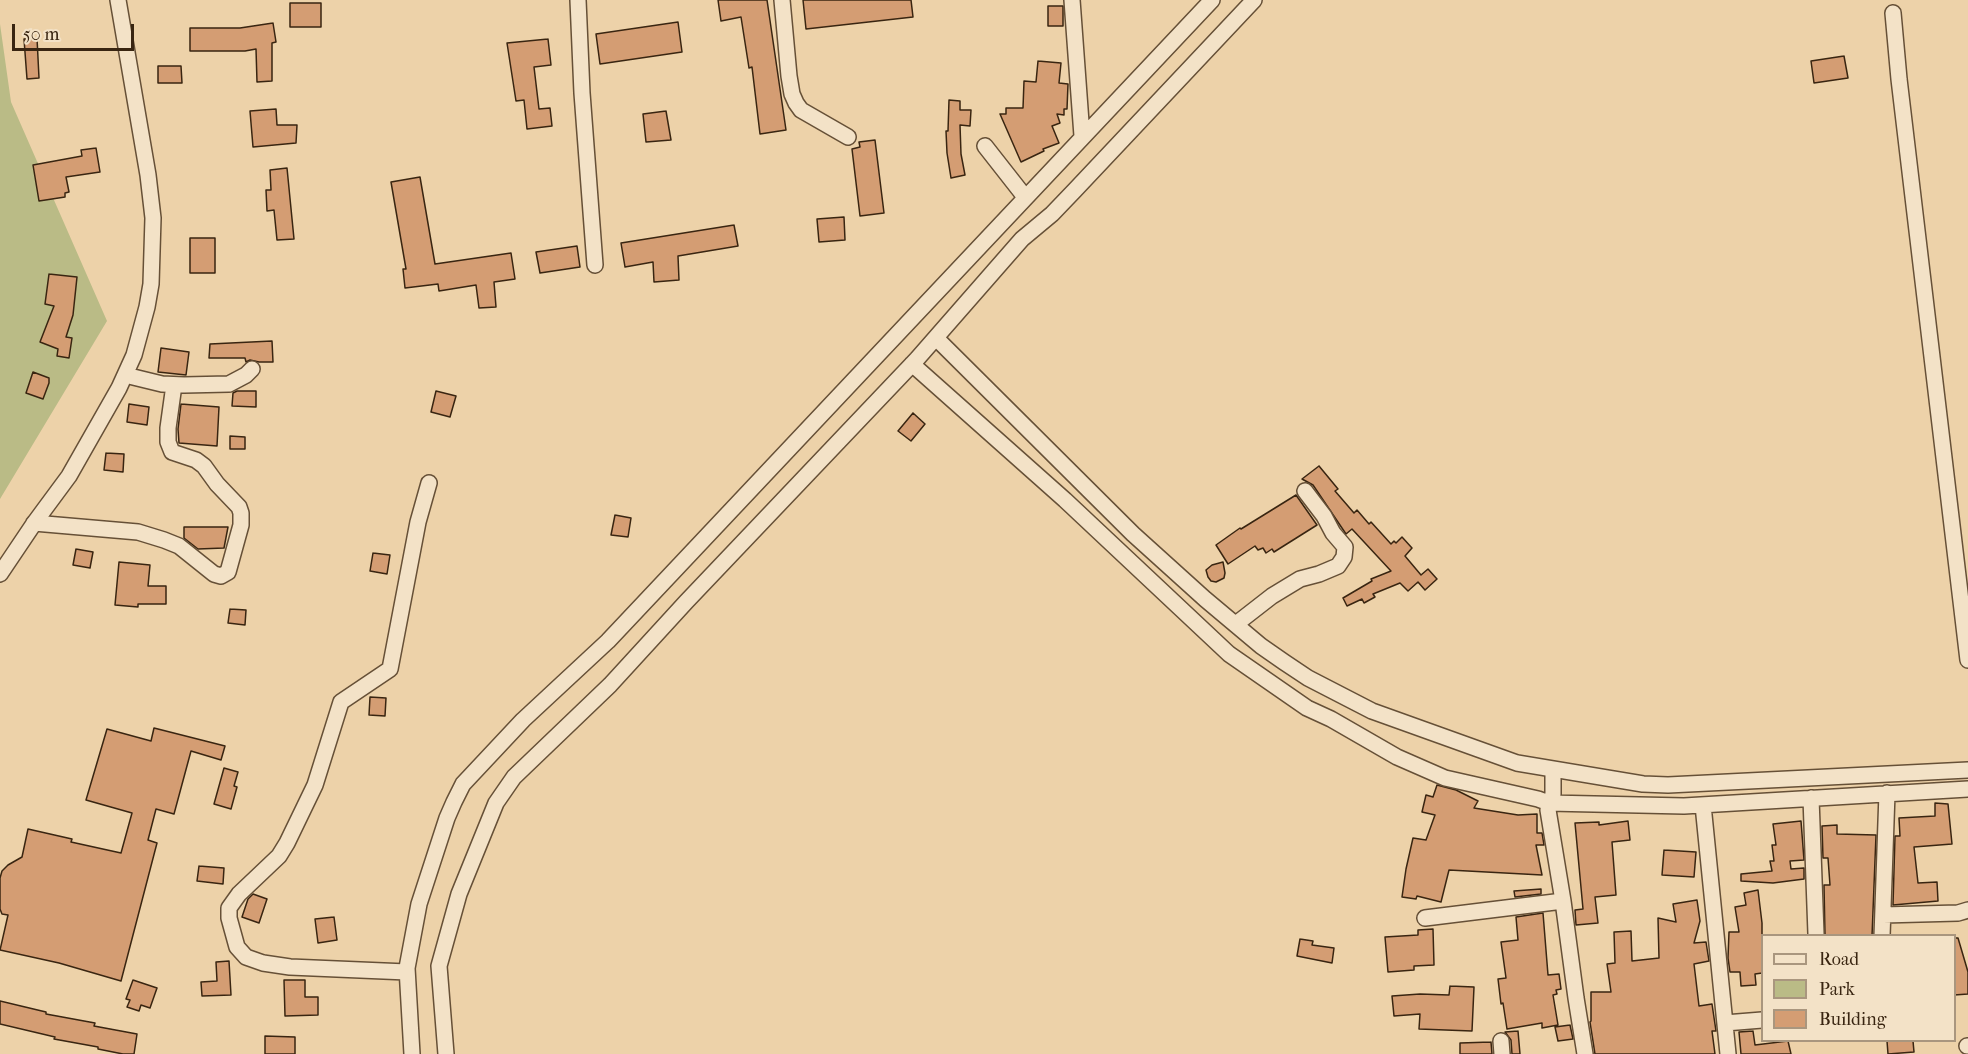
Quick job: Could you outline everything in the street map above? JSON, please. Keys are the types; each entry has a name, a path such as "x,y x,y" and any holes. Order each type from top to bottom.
{"street":[{"path":"0,574 69,476 125,375 134,355 147,307 151,284 153,218 148,175 118,0"},
{"path":"578,0 582,93 595,264"},
{"path":"782,0 789,76 796,103 801,111 848,137"},
{"path":"1072,0 1082,136"},
{"path":"412,1054 407,972 419,904 447,818 464,784 523,720 608,641 1212,0"},
{"path":"446,1054 439,966 459,894 496,803 514,777 610,684 915,361 1022,239 1075,190 1254,0"},
{"path":"1893,12 1968,660"},
{"path":"985,146 1025,197"},
{"path":"934,340 1133,534 1205,599 1261,646 1308,678 1372,711 1553,774 1624,782 1668,785 1968,770"},
{"path":"915,361 1229,654 1293,699 1397,757 1445,778 1538,799 1684,806 1968,789"},
{"path":"125,375 162,384 229,384 239,380 252,369"},
{"path":"34,523 138,532 178,546 214,574 221,576 228,572 241,525 241,513 239,507 204,466 196,460 172,452 168,442 168,429 174,385"},
{"path":"407,972 290,967 263,963 246,957 237,947 229,918 229,908 239,894 279,856 287,843 315,785 341,702 390,669 418,522 429,483"},
{"path":"1236,624 1272,596 1300,579 1338,566 1344,557 1345,547 1305,491"},
{"path":"1553,774 1548,810 1575,998 1586,1054"},
{"path":"1882,934 1887,793"},
{"path":"1811,798 1816,934"},
{"path":"1703,805 1728,1054"},
{"path":"1425,918 1563,902"},
{"path":"1883,915 1958,913 1968,910"},
{"path":"1725,1023 1761,1020"}],"green space":[{"path":"0,24 11,102 107,321 0,499"}],"building":[{"path":"718,0 767,0 786,130 760,134 752,67 749,68 741,17 721,21"},
{"path":"803,0 911,0 913,17 806,29"},
{"path":"290,3 321,3 321,27 290,27"},
{"path":"1048,6 1063,6 1063,26 1048,26"},
{"path":"678,22 682,52 600,64 596,34"},
{"path":"273,23 276,42 272,43 272,81 257,82 256,49 190,51 190,28 240,28"},
{"path":"37,38 39,78 27,79 24,39"},
{"path":"548,39 551,65 534,67 539,109 550,108 552,126 527,129 524,100 516,101 507,43"},
{"path":"1844,56 1848,78 1814,83 1811,61"},
{"path":"1038,61 1061,63 1059,83 1068,84 1067,109 1064,109 1064,115 1057,114 1060,123 1052,126 1059,143 1021,162 1000,114 1006,114 1006,108 1023,108 1024,81 1036,82"},
{"path":"158,66 181,66 182,83 158,83"},
{"path":"949,100 960,101 960,110 971,110 970,126 960,125 961,154 965,175 951,178 946,131 948,131"},
{"path":"276,109 277,125 297,125 296,143 253,147 250,111"},
{"path":"666,111 671,140 646,142 643,114"},
{"path":"875,140 884,213 860,216 852,149 860,147 859,142"},
{"path":"96,148 100,172 66,177 69,192 65,193 65,197 39,201 33,165 82,156 81,150"},
{"path":"287,168 294,239 277,240 274,210 267,211 266,190 271,190 270,170"},
{"path":"420,177 435,264 511,253 515,279 494,282 496,307 479,308 476,285 439,291 438,284 405,288 403,269 406,269 391,182"},
{"path":"844,217 845,240 819,242 817,219"},
{"path":"734,225 738,246 678,256 679,280 654,282 653,262 625,267 621,243"},
{"path":"190,238 215,238 215,273 190,273"},
{"path":"577,246 580,267 540,273 536,252"},
{"path":"49,274 77,277 73,315 66,337 72,338 69,358 57,356 58,349 40,342 54,306 45,304"},
{"path":"272,341 273,362 250,360 246,362 245,358 209,358 210,344"},
{"path":"161,348 189,352 186,375 158,372"},
{"path":"33,372 49,378 43,399 26,393"},
{"path":"256,391 256,407 232,406 233,393"},
{"path":"436,391 456,396 450,417 431,412"},
{"path":"129,404 149,407 147,425 127,422"},
{"path":"181,404 219,407 217,446 179,443"},
{"path":"913,413 925,424 911,441 898,431"},
{"path":"230,436 245,437 245,449 230,449"},
{"path":"106,453 124,454 123,472 104,470"},
{"path":"1319,466 1338,489 1335,491 1354,513 1357,510 1391,544 1394,541 1396,543 1402,537 1412,548 1405,556 1421,575 1428,569 1437,579 1425,590 1418,582 1408,591 1400,583 1373,594 1375,597 1364,603 1362,599 1347,606 1343,598 1372,581 1371,579 1391,571 1352,529 1346,534 1313,485 1302,479"},
{"path":"1296,495 1317,525 1274,552 1272,549 1266,553 1263,548 1258,550 1255,546 1228,564 1216,545"},
{"path":"615,515 631,518 628,537 611,535"},
{"path":"184,527 228,527 224,548 198,549 184,538"},
{"path":"76,549 93,552 90,568 73,565"},
{"path":"373,553 390,555 387,574 370,571"},
{"path":"119,562 150,565 148,586 166,586 166,604 138,604 138,607 115,605"},
{"path":"1223,562 1224,578 1216,582 1211,581 1206,570 1212,565"},
{"path":"230,609 246,610 245,625 228,623"},
{"path":"370,697 386,698 385,716 369,715"},
{"path":"154,728 225,746 221,760 191,751 174,814 156,809 148,840 157,843 121,981 59,963 0,950 8,915 2,914 0,909 0,878 2,871 8,865 22,857 28,829 72,839 71,842 121,853 132,813 86,800 107,729 151,741"},
{"path":"224,768 238,772 234,786 237,787 231,809 214,804"},
{"path":"1437,785 1456,790 1478,801 1474,808 1518,815 1537,814 1537,833 1542,833 1544,845 1536,845 1542,875 1449,870 1441,902 1417,896 1416,899 1402,897 1413,838 1426,840 1435,815 1422,812 1426,795 1433,797"},
{"path":"1935,803 1948,804 1952,844 1914,847 1918,883 1937,882 1938,901 1893,905 1895,836 1900,836 1899,818 1935,816"},
{"path":"1628,821 1630,840 1612,842 1616,895 1595,897 1598,923 1576,925 1575,910 1583,909 1575,823 1599,822 1599,825"},
{"path":"1801,821 1804,860 1790,861 1791,869 1804,868 1804,879 1773,883 1741,881 1741,874 1772,871 1770,861 1774,861 1772,845 1776,845 1773,824"},
{"path":"1837,825 1837,834 1876,835 1872,934 1825,934 1824,885 1830,885 1828,858 1823,858 1822,826"},
{"path":"1664,850 1696,852 1694,877 1662,875"},
{"path":"199,866 224,868 223,884 197,881"},
{"path":"1541,889 1541,894 1515,897 1514,891"},
{"path":"1758,890 1762,923 1761,973 1755,974 1756,985 1741,986 1740,972 1730,972 1728,958 1729,932 1739,932 1735,907 1746,905 1744,893"},
{"path":"253,894 267,899 259,923 242,917 248,899"},
{"path":"1697,900 1700,921 1694,943 1706,942 1709,961 1694,964 1699,1006 1712,1004 1716,1031 1712,1031 1715,1054 1595,1054 1590,1022 1591,992 1611,992 1607,964 1615,963 1614,932 1631,931 1632,961 1659,958 1658,918 1676,922 1673,904"},
{"path":"1543,913 1548,975 1559,974 1561,989 1556,990 1557,994 1553,995 1558,1025 1542,1028 1542,1023 1507,1029 1498,979 1506,978 1501,942 1518,940 1516,917"},
{"path":"334,917 337,940 318,943 315,919"},
{"path":"1433,929 1434,965 1414,966 1414,970 1388,972 1385,937 1418,935 1418,930"},
{"path":"1956,938 1958,938 1968,972 1968,994 1956,995"},
{"path":"1300,939 1313,941 1312,945 1334,948 1332,963 1297,956"},
{"path":"229,961 231,995 202,996 201,982 217,981 216,962"},
{"path":"133,980 157,988 150,1008 141,1005 139,1011 127,1007 130,1000 126,999"},
{"path":"284,980 305,980 305,997 318,997 318,1015 285,1016"},
{"path":"1450,986 1474,987 1472,1031 1419,1029 1420,1014 1394,1016 1392,996 1449,995"},
{"path":"0,1001 46,1012 46,1014 95,1023 94,1026 137,1034 134,1054 98,1049 98,1047 54,1039 55,1037 0,1024"},
{"path":"1570,1025 1573,1039 1558,1041 1555,1027"},
{"path":"1518,1031 1520,1054 1512,1054 1511,1040 1505,1032"},
{"path":"1753,1031 1755,1045 1788,1042 1791,1054 1741,1054 1739,1032"},
{"path":"265,1036 295,1037 295,1054 265,1054"},
{"path":"1491,1042 1492,1054 1460,1054 1460,1043"},
{"path":"1887,1042 1913,1042 1914,1052 1888,1054"}]}
